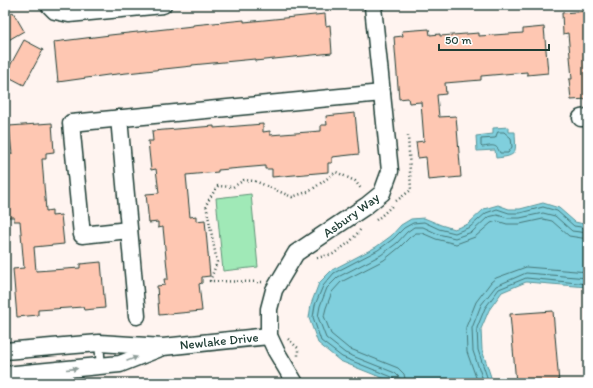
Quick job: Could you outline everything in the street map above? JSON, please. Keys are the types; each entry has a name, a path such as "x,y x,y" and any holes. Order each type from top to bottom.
{"street":[{"path":"50,6 55,11 69,14 163,5"},
{"name":"Asbury Way","path":"269,336 269,309 274,290 296,253 366,206 382,193 390,171 375,5"},
{"path":"129,230 82,235 71,123 382,92"},
{"path":"119,118 137,316"},
{"name":"Newlake Drive","path":"5,352 98,343 163,347 269,336 295,383"},
{"name":"Newlake Drive","path":"5,376 120,364 163,347"}],"lane":[{"path":"98,343 101,367"}],"path":[{"path":"375,220 398,199 411,190 408,135"},
{"path":"278,282 210,281 217,262 206,205 210,196 218,186 234,187 244,180 255,181 292,197 310,191 336,172 355,181 364,191"},
{"path":"311,262 316,258 333,254 350,242 364,226"},
{"path":"286,334 288,339 298,348 297,359 291,357"}],"green space":[{"path":"251,194 258,267 223,271 216,198"}],"water":[{"path":"509,127 509,132 515,132 516,145 512,154 496,158 495,150 477,151 476,136 493,134 493,128"},
{"path":"543,203 559,208 575,222 588,225 588,287 526,282 502,292 489,310 481,329 482,350 493,383 392,383 340,361 318,343 309,318 311,304 319,283 332,270 376,247 391,236 401,225 411,219 424,218 454,229 468,224 484,209 498,205 509,209 520,209"}],"building":[{"path":"588,11 588,99 571,100 569,79 572,79 568,33 563,34 562,13"},
{"path":"13,12 24,31 5,42 5,17"},
{"path":"325,14 326,26 330,25 332,53 255,61 255,59 192,65 58,82 54,42 193,25 244,20 244,22"},
{"path":"544,27 548,73 527,75 527,72 481,76 481,80 445,83 446,94 437,95 439,117 456,116 461,177 428,180 426,157 418,158 416,142 424,141 421,102 409,103 408,98 399,99 394,37 403,36 402,31 429,29 430,35 440,34 440,36 479,33 479,36 523,33 523,29"},
{"path":"24,40 43,50 24,85 5,75"},
{"path":"355,113 359,154 332,157 332,163 328,163 328,172 272,177 272,169 265,169 265,166 218,170 218,172 186,175 190,217 196,216 196,221 205,220 210,276 202,277 202,283 199,284 202,311 159,315 157,286 165,285 164,279 168,279 163,227 158,228 158,222 149,223 146,194 159,193 156,169 151,170 148,141 153,141 152,131 263,124 263,132 270,131 270,135 321,131 321,125 327,125 326,116"},
{"path":"52,123 54,152 46,153 46,159 42,159 46,211 52,210 52,216 61,215 64,244 34,247 36,271 80,268 80,264 101,262 105,308 84,310 83,307 38,310 38,315 17,317 13,269 24,268 20,221 14,221 14,217 5,217 5,161 8,161 8,154 12,154 9,126"},
{"path":"553,311 559,383 516,383 510,314"}]}
